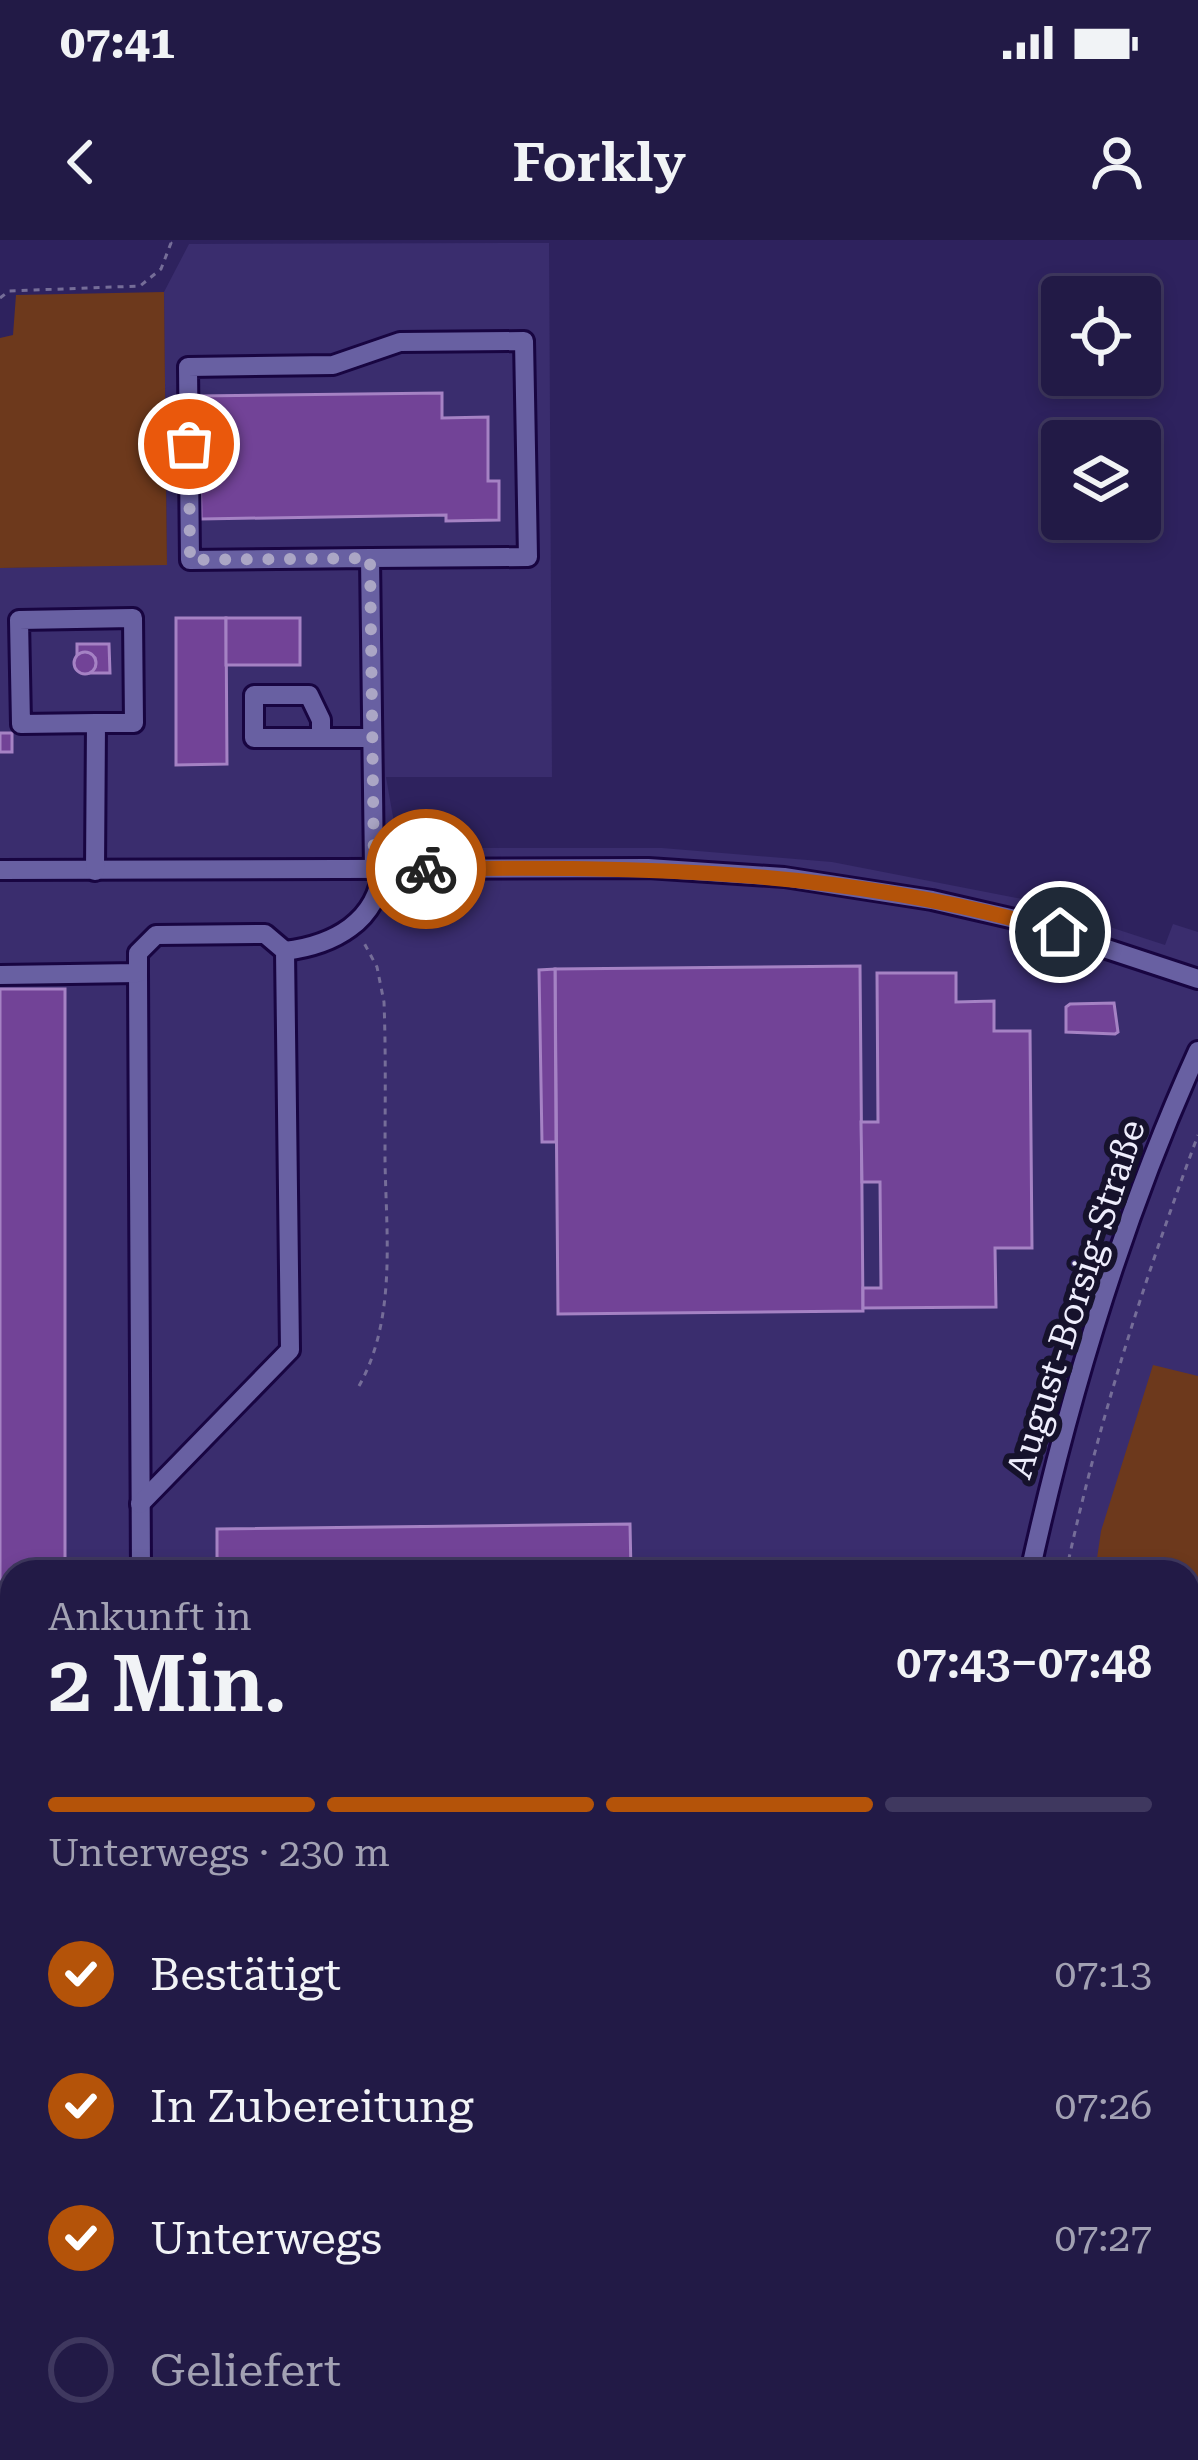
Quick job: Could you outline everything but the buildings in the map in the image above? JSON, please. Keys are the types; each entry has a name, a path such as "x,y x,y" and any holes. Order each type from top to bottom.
{"street":[{"path":"524,341 527,557 370,558 190,560 188,367 333,365 400,342 524,341"},
{"path":"141,1560 138,953 156,935 265,934 285,951 313,948 354,927 375,896 370,558"},
{"path":"133,618 134,723 96,723 21,724 19,620 133,618"},
{"path":"95,871 96,723"},
{"path":"321,738 372,738"},
{"path":"0,871 648,868 784,877 911,896 1019,920 1198,979"},
{"path":"140,1504 290,1350 285,951"},
{"path":"0,975 138,973"},
{"name":"August-Borsig-Straße","path":"1033,1560 1054,1465 1107,1294 1172,1109 1198,1051"}],"path":[{"path":"0,298 9,291 140,286 161,268 172,242 167,240"},
{"path":"354,927 377,968 385,1037 383,1317 373,1360 358,1386"},
{"path":"1069,1560 1140,1293 1198,1135"}],"shaded area":[{"path":"549,243 552,777 386,777 396,834 406,844 423,848 662,848 832,862 1027,900 1165,945 1173,924 1198,932 1198,1560 0,1560 0,568 167,564 164,292 189,244"},
{"path":"164,292 167,565 0,568 0,338 13,335 16,295"},
{"path":"1153,1365 1198,1376 1198,1560 1097,1560 1101,1531"}],"way so far":[{"path":"189,444 190,560 370,558 374,869 426,869"}],"route":[{"path":"426,869 648,868 784,877 932,900 1060,932"}]}
